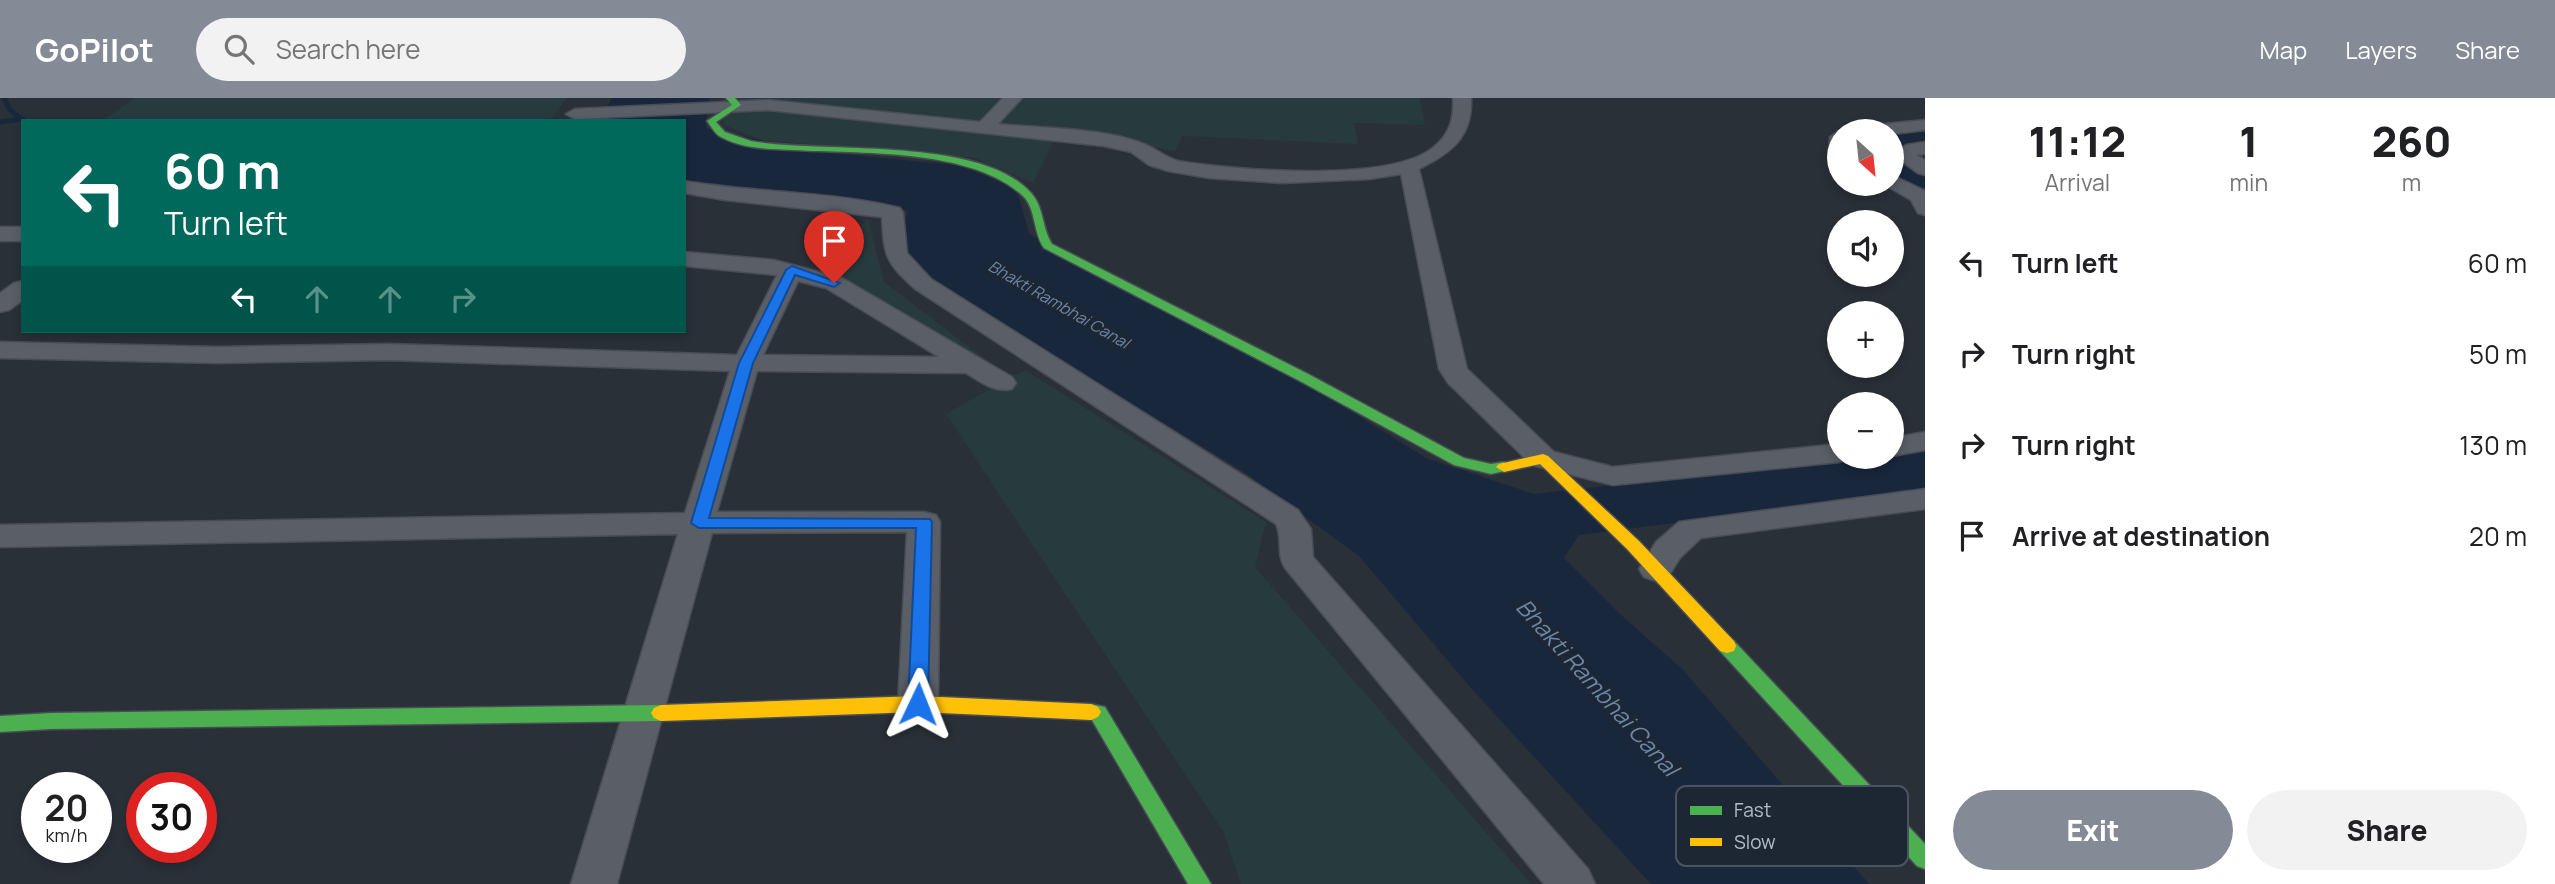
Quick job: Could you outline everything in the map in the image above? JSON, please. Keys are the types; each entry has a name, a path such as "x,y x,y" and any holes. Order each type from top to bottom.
{"street":[{"path":"986,126 1013,98"},
{"path":"579,111 729,103 768,105 986,126 1127,144 1150,154 1156,161 1209,172 1282,177 1370,173 1409,167 1442,150 1450,140 1463,119 1462,98"},
{"path":"729,103 711,121 713,127 732,140 749,144 950,161 997,174 1032,200 1039,234 1048,246 1304,378 1459,462 1490,469 1549,465 1613,476 1827,454"},
{"path":"1904,127 1925,125"},
{"path":"1925,148 1913,149 1903,155 1925,169"},
{"path":"1409,167 1453,369 1633,545 1857,786"},
{"path":"686,187 875,208 892,213 891,234 895,255 923,284 1287,517 1295,527 1298,540 1297,561 1572,884"},
{"path":"1904,188 1920,197 1925,209"},
{"path":"0,234 21,234"},
{"path":"686,259 792,270 834,283 1002,383"},
{"path":"594,884 641,714 746,363 792,270"},
{"path":"0,305 21,289"},
{"path":"0,350 218,355 388,352 746,363 972,365"},
{"path":"1904,445 1925,441"},
{"path":"1656,569 1668,550 1691,529 1925,499"},
{"path":"0,536 699,523 924,522 918,704"},
{"path":"0,724 51,721 641,714 918,704 1098,712 1200,884"},
{"path":"1908,841 1925,859"}],"green space":[{"path":"135,98 566,98 551,119 105,119"},
{"path":"723,98 1420,98 1425,125 1354,123 1358,144 1183,136 1175,151 1058,131 1033,183 976,158 762,140 724,125"},
{"path":"868,219 884,282 1010,378 1025,370 1266,522 1255,567 1531,884 1241,884 1224,833 946,414 1009,378 824,267"}],"water":[{"name":"Bhakti Rambhai Canal","path":"611,98 709,98 706,128 811,151 965,166 1017,190 1029,234 1323,394 1426,458 1534,494 1827,461 1827,469 1904,469 1904,452 1925,449 1925,491 1579,535 1564,558 1621,615 1682,669 1784,786 1676,786 1676,866 1853,866 1869,884 1651,884 1471,688 1359,556 1241,470 936,285 916,265 906,250 902,232 908,212 904,209 686,185 686,119 604,119"},
{"path":"1925,129 1925,144 1904,147 1904,131"},
{"path":"1904,161 1925,172 1925,194 1904,182"}],"waterway":[{"path":"4,98 10,110 22,119"},
{"path":"0,122 21,119"}],"traffic: fast":[{"path":"730,98 737,105 711,121 722,134 744,142 768,146 915,155 977,167 1004,178 1031,199 1041,233 1048,246 1305,378 1459,462 1491,469 1504,467"},
{"path":"1727,646 1857,786"},
{"path":"1091,712 1098,712 1200,884"},
{"path":"0,724 51,721 661,713"},
{"path":"1908,841 1925,859"}],"traffic: slow":[{"path":"1504,467 1543,459 1633,545 1727,646"},
{"path":"661,713 918,704 1091,712"}],"route":[{"path":"834,283 792,270 746,363 699,523 924,522 918,704"}]}
